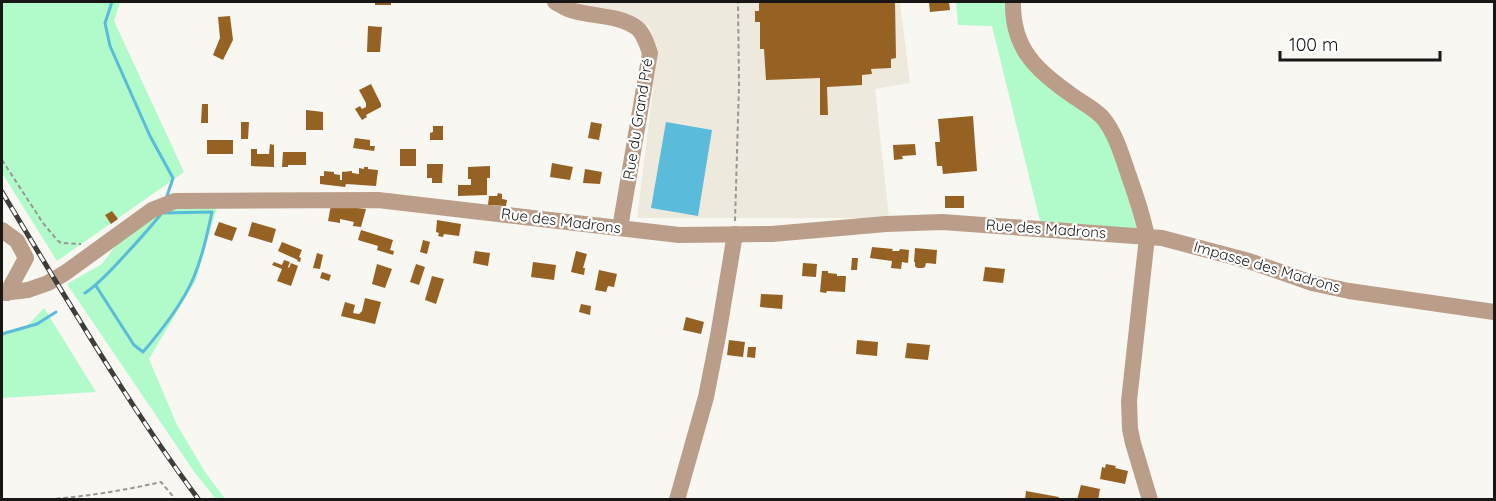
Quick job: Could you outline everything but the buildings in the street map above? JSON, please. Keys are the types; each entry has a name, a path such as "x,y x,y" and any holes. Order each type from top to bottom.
{"street":[{"name":"Rue du Grand Pré","path":"555,2 580,12 624,21 638,28 648,46 650,53 620,228"},
{"path":"1013,2 1016,33 1030,59 1046,76 1101,116 1108,125 1140,207 1147,237 1129,401 1130,429 1150,500"},
{"name":"Rue des Madrons","path":"4,293 28,290 48,283 152,210 175,201 378,200 679,235 772,234 886,224 942,222 1147,237"},
{"path":"2,230 18,241 26,258 4,293"},
{"path":"677,500 706,397 735,234"},
{"name":"Impasse des Madrons","path":"1147,237 1188,244 1249,261 1312,283 1349,291 1494,312"}],"path":[{"path":"735,234 739,86 738,2"},
{"path":"2,160 43,223 57,240 61,243 102,246"},
{"path":"41,500 135,488 161,482 176,500"}],"shaded area":[{"path":"576,2 900,2 910,83 875,89 889,218 637,218 658,49 649,26"}],"green space":[{"path":"2,2 120,2 114,21 184,172 57,261 2,173"},
{"path":"956,2 1009,2 1012,33 1100,122 1115,148 1137,230 1040,221 992,26 958,25"},
{"path":"171,207 217,207 196,280 149,359 177,425 205,472 225,499 216,499 195,473 67,284 102,264 125,233"},
{"path":"44,308 96,392 2,398 2,332 28,325"}],"water":[{"path":"666,122 712,130 698,216 651,208"}],"waterway":[{"path":"112,2 105,23 110,46 150,136 173,178 166,199"},
{"path":"96,286 134,345 143,352 171,317 188,289 202,255 212,212 163,213"},
{"path":"85,293 112,270 161,214"},
{"path":"2,334 37,324 56,312"}],"railway":[{"path":"2,192 121,387 199,500"}]}
